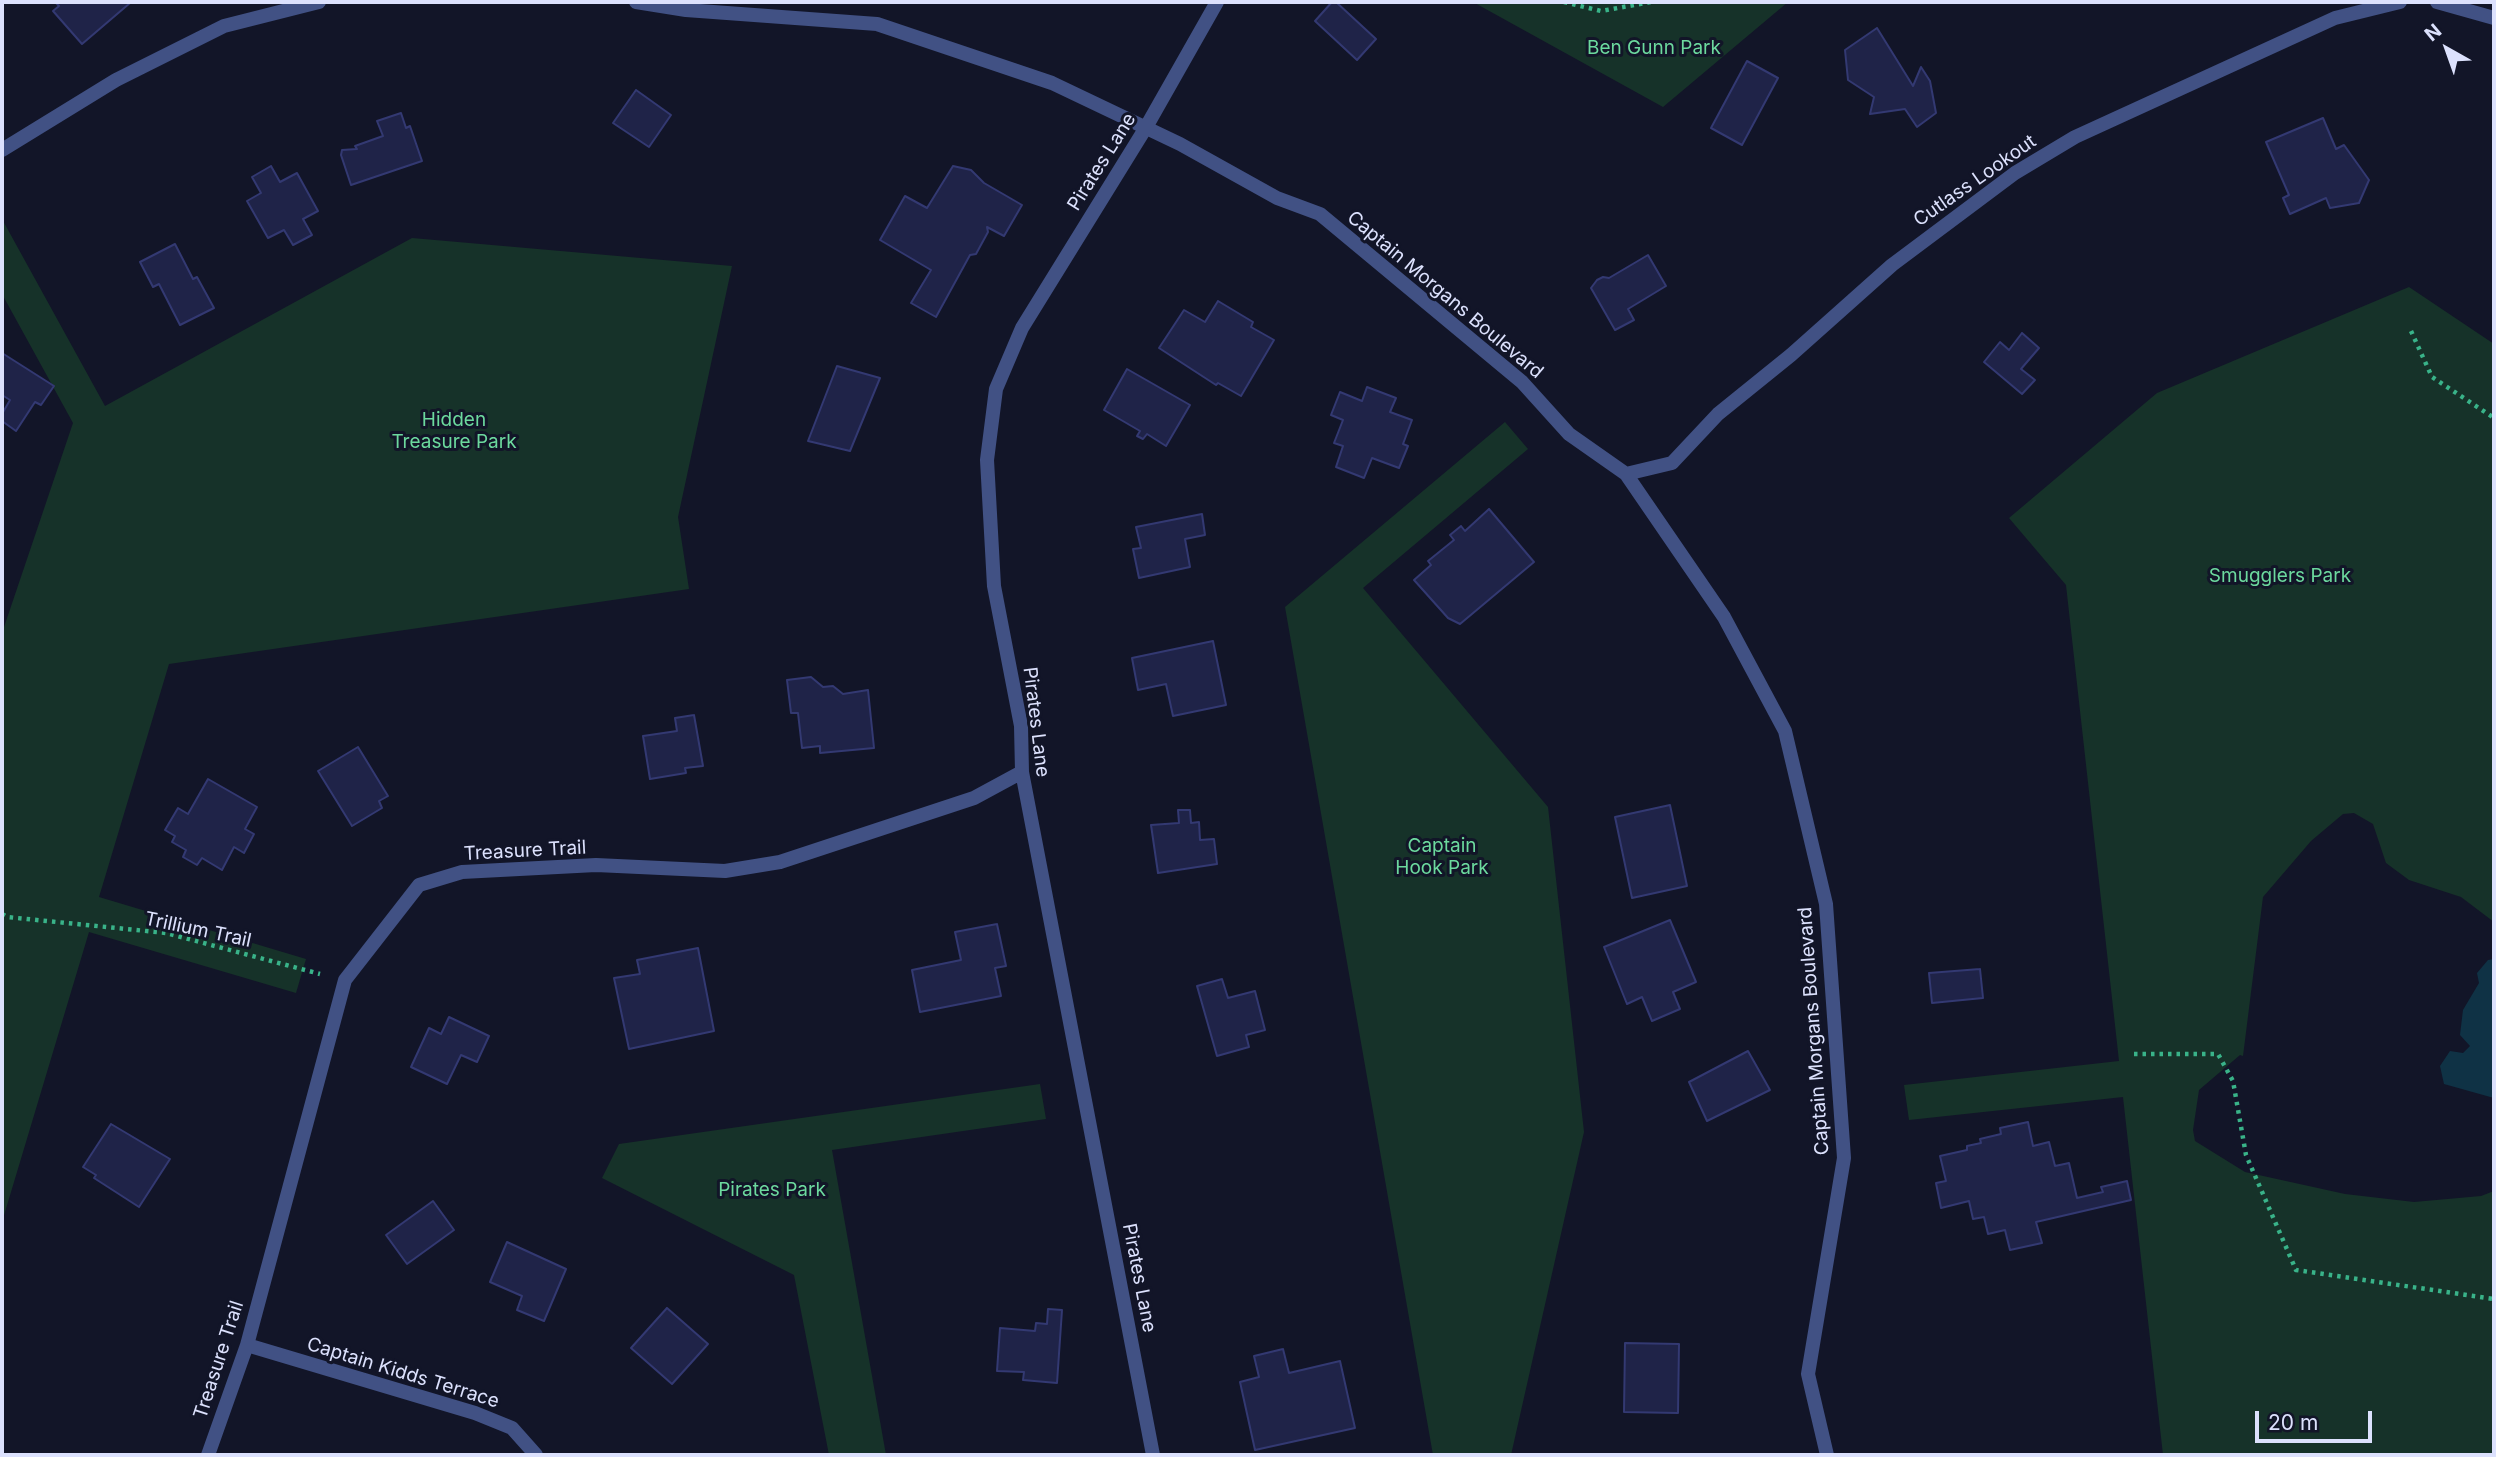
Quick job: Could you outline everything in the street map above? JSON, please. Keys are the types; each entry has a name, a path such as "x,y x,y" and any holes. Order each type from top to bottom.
{"street":[{"path":"2,150 116,80 224,26 319,2"},
{"name":"Captain Morgans Boulevard","path":"636,2 686,10 877,24 1052,83 1180,144 1278,198 1320,214 1522,382 1569,434 1626,474 1724,617 1785,731 1826,904 1844,1158 1808,1374 1827,1455"},
{"name":"Pirates Lane","path":"1153,1455 1022,772 1021,726 994,586 986,460 996,389 1022,328 1145,129 1217,2"},
{"name":"Cutlass Lookout","path":"1626,474 1672,463 1718,414 1791,355 1892,265 2015,173 2075,137 2335,19 2400,2"},
{"path":"2437,2 2494,18"},
{"name":"Treasure Trail","path":"208,1455 247,1345 345,980 419,886 462,872 596,865 725,871 780,862 974,798 1022,772"},
{"name":"Captain Kidds Terrace","path":"247,1345 475,1413 512,1428 536,1455"}],"path":[{"path":"1564,2 1601,11 1651,2"},
{"path":"2411,331 2432,377 2494,418"},
{"name":"Trillium Trail","path":"2,914 7,917 166,933 345,980"},
{"path":"2134,1054 2218,1054 2233,1081 2246,1155 2296,1270 2494,1299"}],"green space":[{"name":"Ben Gunn Park","path":"1473,2 1788,2 1663,107"},
{"name":"Hidden Treasure Park","path":"2,219 105,406 412,238 732,266 678,517 689,589 169,664 99,897 306,959 296,993 89,932 2,1222 2,633 73,423 2,294"},
{"name":"Smugglers Park","path":"2409,287 2494,344 2494,922 2461,897 2409,880 2386,863 2373,824 2354,813 2343,814 2311,841 2263,897 2243,1056 2240,1055 2199,1090 2193,1130 2195,1141 2245,1172 2345,1194 2414,1202 2481,1196 2494,1191 2494,1455 2163,1455 2123,1097 1909,1120 1904,1085 2119,1061 2066,585 2009,518 2157,393"},
{"name":"Captain Hook Park","path":"1505,422 1528,449 1363,588 1548,807 1584,1132 1511,1455 1433,1455 1285,607"},
{"name":"Pirates Park","path":"1040,1084 1046,1119 832,1150 886,1455 829,1455 794,1275 602,1178 619,1144"}],"water":[{"path":"2494,959 2494,1098 2444,1084 2440,1066 2450,1051 2463,1053 2470,1046 2460,1035 2463,1010 2479,983 2477,973 2488,960"}],"building":[{"path":"55,2 130,3 82,44 53,11 59,6"},
{"path":"1332,2 1336,2 1376,39 1357,60 1315,21"},
{"path":"1877,28 1913,86 1921,67 1930,81 1936,113 1917,127 1905,109 1870,114 1874,97 1848,80 1845,50"},
{"path":"1747,61 1778,78 1742,145 1711,128"},
{"path":"636,90 671,115 649,147 613,123"},
{"path":"401,113 406,128 410,126 422,161 351,185 341,155 342,150 357,149 355,146 383,136 377,121"},
{"path":"2323,118 2336,149 2344,145 2369,180 2359,203 2330,208 2326,198 2290,214 2283,198 2289,195 2266,142"},
{"path":"271,166 280,182 297,173 318,211 303,219 312,235 293,245 284,230 268,238 247,201 261,193 252,177"},
{"path":"953,166 971,170 984,183 1022,205 1004,236 987,227 988,232 976,254 970,255 936,317 911,303 931,270 880,240 905,196 927,208"},
{"path":"175,244 193,279 197,277 214,308 180,325 159,284 153,287 140,262"},
{"path":"1648,255 1666,286 1628,309 1634,320 1615,330 1591,288 1597,280 1609,278"},
{"path":"1218,301 1253,322 1251,327 1274,340 1241,396 1218,383 1216,385 1159,348 1184,310 1205,322"},
{"path":"2022,333 2039,348 2021,369 2035,380 2022,394 1984,362 2000,342 2009,350"},
{"path":"2,353 54,386 41,405 35,402 16,431 2,421 2,414 10,400 2,395"},
{"path":"837,366 880,378 850,451 808,441"},
{"path":"1127,369 1190,405 1166,446 1147,434 1143,439 1137,436 1140,431 1104,410"},
{"path":"1367,387 1396,398 1390,412 1412,420 1403,444 1408,446 1399,468 1372,458 1364,478 1336,467 1343,446 1334,443 1343,420 1331,415 1340,392 1362,401"},
{"path":"1489,509 1534,562 1460,624 1448,618 1414,580 1431,565 1428,561 1454,540 1450,535 1461,526 1465,531"},
{"path":"1202,514 1205,535 1185,539 1190,567 1139,578 1133,549 1141,548 1136,527"},
{"path":"1213,641 1226,705 1173,716 1166,684 1138,690 1132,658"},
{"path":"811,677 823,687 833,686 843,694 868,690 874,748 820,753 820,746 802,748 798,713 791,713 787,680"},
{"path":"694,715 703,766 685,768 686,773 650,779 643,736 677,731 675,718"},
{"path":"358,747 388,796 379,801 382,808 352,826 318,771"},
{"path":"208,779 257,807 245,829 254,834 244,853 234,847 222,870 202,858 197,865 183,857 186,850 172,842 175,836 165,830 178,808 188,814"},
{"path":"1670,805 1687,886 1632,898 1615,817"},
{"path":"1178,810 1190,810 1191,823 1199,822 1200,840 1214,839 1217,864 1158,873 1151,825 1179,823"},
{"path":"1670,920 1696,982 1673,992 1680,1009 1652,1021 1642,997 1627,1004 1604,947"},
{"path":"997,924 1006,966 995,968 1001,996 920,1012 912,970 961,960 955,932"},
{"path":"698,948 714,1031 629,1049 614,978 640,974 637,960"},
{"path":"1980,969 1983,998 1932,1003 1929,973"},
{"path":"1222,979 1228,998 1255,991 1265,1030 1246,1035 1249,1047 1217,1056 1197,986"},
{"path":"449,1017 489,1036 477,1062 461,1055 447,1084 411,1067 429,1028 441,1034"},
{"path":"1748,1051 1770,1090 1707,1121 1689,1082"},
{"path":"2028,1122 2033,1146 2049,1142 2055,1166 2069,1163 2077,1198 2103,1192 2101,1187 2127,1181 2131,1200 2036,1222 2042,1243 2010,1250 2005,1230 1988,1234 1984,1217 1973,1219 1969,1201 1941,1208 1936,1183 1946,1181 1940,1156 1967,1150 1967,1146 1981,1143 1980,1139 2001,1134 2000,1128"},
{"path":"111,1124 170,1159 139,1207 94,1178 96,1175 83,1167"},
{"path":"433,1201 454,1230 407,1264 386,1235"},
{"path":"507,1242 566,1269 544,1321 517,1310 522,1296 490,1282"},
{"path":"667,1308 708,1344 672,1384 631,1348"},
{"path":"1048,1309 1062,1310 1057,1383 1023,1380 1024,1372 997,1371 1000,1328 1035,1331 1036,1323 1047,1324"},
{"path":"1625,1343 1679,1344 1678,1413 1624,1412"},
{"path":"1283,1349 1289,1373 1340,1361 1355,1428 1255,1450 1240,1382 1259,1377 1254,1356"}]}
